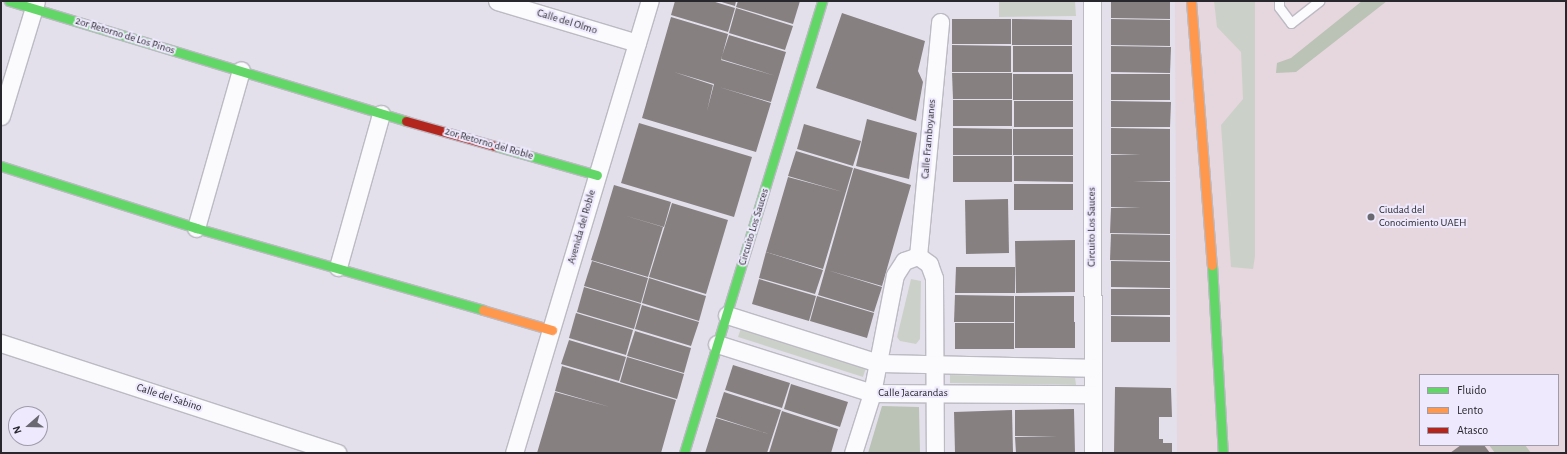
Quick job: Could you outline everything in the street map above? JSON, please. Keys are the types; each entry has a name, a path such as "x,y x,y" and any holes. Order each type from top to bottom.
{"street":[{"name":"2or Retorno de Los Pinos","path":"9,1 35,5 311,92"},
{"name":"Calle del Olmo","path":"497,1 637,43"},
{"name":"Avenida del Roble","path":"514,453 650,1"},
{"name":"Circuito Los Sauces","path":"684,453 822,1"},
{"name":"Circuito Los Sauces","path":"1092,1 1093,453"},
{"path":"1191,1 1215,299 1223,453"},
{"path":"1,116 35,5"},
{"name":"Calle Framboyanes","path":"918,256 940,22"},
{"path":"196,228 241,70"},
{"name":"2or Retorno del Roble","path":"311,92 381,114 597,175"},
{"path":"338,267 381,114"},
{"path":"1,166 196,228 338,267 552,330"},
{"path":"853,453 872,392 895,275 904,262 918,256 929,264 934,278 936,453"},
{"path":"727,315 878,363 1092,368"},
{"name":"Calle del Sabino","path":"1,343 338,453"},
{"name":"Calle Jacarandas","path":"717,344 872,392 1092,394"}],"lane":[{"path":"1279,1 1279,7 1291,23 1319,1"}],"shaded area":[{"path":"999,1 1075,1 1076,16 999,17"},
{"name":"Ciudad del Conocimiento UAEH","path":"1175,1 1566,1 1566,453 1177,453"},
{"path":"1214,1 1255,1 1255,256 1253,269 1231,267 1221,125 1243,99 1241,52 1217,27"},
{"path":"911,279 921,281 920,339 916,344 900,341 897,337"},
{"path":"741,328 866,368 863,377 738,337"},
{"path":"950,375 1075,377 1076,385 950,383"}],"green space":[{"path":"1362,1 1387,1 1296,72 1276,73 1277,63 1291,58"},
{"path":"882,406 919,407 920,453 868,453"},
{"path":"1490,446 1526,446 1531,453 1495,453"}],"building":[{"path":"675,1 712,1 735,8 728,32 671,15"},
{"path":"718,1 736,1 735,6"},
{"path":"738,1 800,1 793,24 736,7"},
{"path":"1111,1 1170,1 1170,19 1111,18"},
{"path":"736,8 793,26 785,50 729,33"},
{"path":"842,13 925,41 918,71 923,82 916,121 816,88"},
{"path":"671,17 728,34 722,55 729,35 786,52 771,102 719,87 771,103 756,152 642,118","holes":["721,59 776,76 721,60","674,72 714,84 707,111 713,85"]},
{"path":"952,19 1011,19 1011,44 952,44"},
{"path":"1012,19 1072,20 1072,45 1012,45"},
{"path":"1111,19 1170,20 1170,46 1111,45"},
{"path":"952,45 1011,46 1011,72 952,72"},
{"path":"1013,46 1072,46 1072,72 1013,72"},
{"path":"1111,46 1171,47 1170,73 1111,72"},
{"path":"952,73 1012,73 1012,99 953,99"},
{"path":"1013,74 1073,74 1073,100 1013,100"},
{"path":"1111,74 1170,74 1170,100 1111,100"},
{"path":"953,100 1012,100 1012,126 953,126"},
{"path":"1014,101 1073,101 1073,127 1014,127"},
{"path":"1111,101 1171,102 1170,127 1111,127"},
{"path":"867,119 917,133 909,179 856,166"},
{"path":"639,123 752,157 734,217 621,183"},
{"path":"804,124 861,141 853,166 797,149"},
{"path":"953,128 1012,129 1012,155 953,155"},
{"path":"1111,128 1170,129 1170,181 1133,181 1170,182 1170,234 1110,233 1111,208 1141,207 1111,207 1111,155 1141,155 1111,154"},
{"path":"1013,129 1073,129 1073,155 1013,155"},
{"path":"796,151 853,168 823,269 766,252 788,177 843,192 788,176"},
{"path":"953,156 1012,156 1012,182 953,182"},
{"path":"1014,156 1073,156 1073,182 1014,181"},
{"path":"854,168 911,185 882,286 827,270 882,287 874,312 818,295"},
{"path":"1014,184 1073,184 1073,210 1014,210"},
{"path":"614,185 671,202 664,227 623,215 663,227 648,277 591,260"},
{"path":"1008,199 1009,253 966,254 965,200"},
{"path":"672,203 728,220 706,294 649,277"},
{"path":"1111,234 1170,235 1170,261 1110,260"},
{"path":"1075,240 1075,292 1016,293 1015,241"},
{"path":"766,252 823,270 815,294 759,278"},
{"path":"592,261 648,278 641,303 584,286"},
{"path":"1111,261 1170,262 1170,288 1111,287"},
{"path":"956,267 1015,267 1015,293 955,293"},
{"path":"649,278 706,296 699,321 642,303"},
{"path":"759,279 816,296 809,321 752,304"},
{"path":"584,287 641,304 634,329 577,312"},
{"path":"1111,289 1170,289 1170,315 1111,315"},
{"path":"955,295 1014,296 1014,322 954,322"},
{"path":"817,296 874,313 867,338 810,321"},
{"path":"1015,296 1074,296 1074,322 1015,322"},
{"path":"642,305 699,322 691,346 635,329"},
{"path":"576,313 633,330 626,355 569,338"},
{"path":"1111,316 1170,317 1170,342 1111,342"},
{"path":"1015,322 1075,322 1075,348 1015,348"},
{"path":"955,323 1014,323 1014,349 955,349"},
{"path":"635,331 691,348 684,373 627,356"},
{"path":"569,340 626,357 619,381 561,364"},
{"path":"627,357 684,374 677,399 620,382"},
{"path":"733,365 790,383 782,408 725,390"},
{"path":"562,366 676,400 661,453 537,453 555,392 610,407 555,391"},
{"path":"791,384 848,402 840,427 784,409"},
{"path":"1115,387 1171,388 1172,417 1159,417 1159,439 1163,439 1163,443 1172,443 1172,453 1114,453"},
{"path":"724,392 781,410 767,453 705,453 716,418 769,434 716,417"},
{"path":"1074,409 1075,453 1016,453 1015,437 1057,436 1015,436 1015,410"},
{"path":"1012,410 1013,453 955,453 954,412"},
{"path":"782,411 838,429 831,453 769,453"},
{"path":"1460,446 1485,446 1490,453 1450,453"}],"traffic: fast":[{"path":"9,1 406,121"},
{"path":"684,453 822,1"},
{"path":"495,146 597,175"},
{"path":"1,166 196,228 483,310"},
{"path":"1212,265 1223,453"}],"traffic: slow":[{"path":"1191,1 1212,265"},
{"path":"483,310 552,330"}],"traffic: jam":[{"path":"406,121 495,146"}],"place":[{"name":"Ciudad del Conocimiento UAEH","path":"1371,217"}]}
